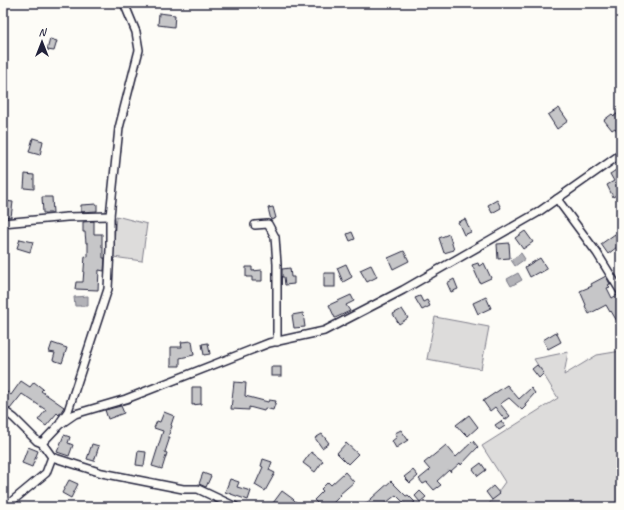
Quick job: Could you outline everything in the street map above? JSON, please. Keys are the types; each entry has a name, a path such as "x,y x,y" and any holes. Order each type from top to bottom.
{"street":[{"path":"42,443 59,425 68,411 108,288 110,216 119,128 139,50 136,32 124,3"},
{"path":"59,425 75,414 126,399 269,343 324,331 403,290 537,213 621,154"},
{"path":"557,199 597,253 621,292"},
{"path":"3,223 67,217 110,216"},
{"path":"256,225 268,224 275,238 277,272 277,342"},
{"path":"3,410 14,418 37,441 42,443 52,457 102,473 182,489 198,489 236,507"},
{"path":"5,507 46,473 52,457"}],"shaded area":[{"path":"116,216 147,224 142,261 113,257"},
{"path":"521,253 525,259 515,266 511,260"},
{"path":"518,273 522,280 511,286 507,279"},
{"path":"88,296 88,306 75,306 74,297"},
{"path":"435,317 489,327 481,369 427,359"},
{"path":"621,351 621,507 487,507 505,482 482,446 558,398 534,359 568,352 564,375 597,355"}],"building":[{"path":"159,13 175,15 174,27 158,25"},
{"path":"50,39 57,41 54,51 47,50"},
{"path":"559,108 568,121 557,129 548,115"},
{"path":"621,111 621,136 615,128 612,130 604,120 612,114 614,116"},
{"path":"33,138 43,141 40,155 29,152"},
{"path":"616,170 619,174 621,172 621,188 619,190 620,193 613,197 607,185 614,181 610,174"},
{"path":"25,174 34,175 34,189 24,188"},
{"path":"42,197 52,197 53,213 43,213"},
{"path":"497,200 501,208 492,213 488,205"},
{"path":"5,201 13,202 11,217 3,216"},
{"path":"97,204 97,211 81,212 81,205"},
{"path":"273,207 276,218 271,220 268,208"},
{"path":"465,219 471,232 464,235 458,222"},
{"path":"94,221 94,234 102,234 103,258 105,258 104,271 99,270 98,290 75,289 76,282 83,282 85,256 88,257 88,243 86,243 85,232 83,232 83,222"},
{"path":"525,231 533,242 523,249 515,238"},
{"path":"352,232 355,239 350,241 347,234"},
{"path":"449,234 454,250 444,253 439,238"},
{"path":"615,234 621,244 608,254 601,244"},
{"path":"20,239 33,242 30,252 17,248"},
{"path":"509,243 510,258 498,259 497,244"},
{"path":"404,251 409,261 393,269 388,258"},
{"path":"540,258 547,269 530,277 525,267"},
{"path":"478,263 479,266 484,263 491,278 480,283 472,265"},
{"path":"346,264 352,277 343,282 337,268"},
{"path":"371,265 377,277 367,282 360,270"},
{"path":"246,267 252,267 252,271 262,270 262,281 252,281 252,277 246,277"},
{"path":"290,268 291,277 294,277 294,284 285,285 284,277 282,277 282,269"},
{"path":"324,273 335,273 335,287 324,287"},
{"path":"606,276 610,284 608,285 610,287 607,288 612,298 617,295 621,302 621,328 606,305 589,314 580,291 592,286 591,284"},
{"path":"454,279 458,289 451,292 447,283"},
{"path":"351,295 354,301 346,305 350,311 335,318 329,305"},
{"path":"420,296 423,302 427,300 430,306 422,310 415,298"},
{"path":"486,297 491,308 478,314 473,303"},
{"path":"402,309 408,318 399,324 393,314"},
{"path":"303,313 305,327 294,328 292,315"},
{"path":"556,332 561,342 548,349 543,340"},
{"path":"192,341 194,355 180,358 180,366 171,366 171,347 182,347 181,342"},
{"path":"52,343 67,348 62,363 53,360 55,353 49,352"},
{"path":"208,343 210,354 204,355 202,344"},
{"path":"537,365 544,373 539,378 532,369"},
{"path":"271,367 281,367 281,376 271,376"},
{"path":"21,381 30,387 34,382 43,389 41,391 64,407 59,415 57,413 46,426 38,420 46,410 22,394 10,409 3,404 3,389 11,395"},
{"path":"234,382 246,383 245,396 268,402 269,400 276,401 273,410 265,408 264,411 249,407 249,410 231,409"},
{"path":"507,385 519,399 531,388 535,393 525,404 526,406 522,410 509,398 500,404 510,416 505,420 495,407 490,411 483,401"},
{"path":"192,387 201,387 201,404 192,405"},
{"path":"121,406 124,413 108,419 105,410"},
{"path":"164,412 174,416 168,437 170,437 165,452 167,453 162,469 152,466 163,431 154,428 157,421 160,422"},
{"path":"469,415 478,427 468,436 456,425"},
{"path":"501,421 505,426 499,430 495,425"},
{"path":"401,430 408,440 396,448 392,441 397,437 395,433"},
{"path":"322,434 329,443 322,448 315,438"},
{"path":"64,435 70,437 68,443 73,445 69,456 57,452"},
{"path":"473,441 478,447 461,465 460,463 450,472 449,470 437,481 441,485 434,490 427,482 423,484 419,479 430,470 424,463 446,445 456,457"},
{"path":"346,443 358,454 348,464 337,453"},
{"path":"92,444 99,446 94,461 87,459"},
{"path":"28,447 38,451 32,467 22,463"},
{"path":"138,451 146,452 144,466 136,465"},
{"path":"311,452 323,461 315,472 303,463"},
{"path":"263,459 272,462 269,470 275,473 265,491 255,485 263,467 261,466"},
{"path":"481,463 486,470 478,476 473,469"},
{"path":"413,470 418,476 410,483 404,477"},
{"path":"345,472 354,482 340,494 341,495 329,507 321,507 314,500 323,491 321,489 328,482 331,485"},
{"path":"203,473 211,476 206,487 199,484"},
{"path":"230,479 239,482 237,487 251,491 248,500 225,492"},
{"path":"69,480 78,484 71,498 62,493"},
{"path":"391,481 406,496 408,495 415,502 408,507 396,495 382,506 362,507"},
{"path":"493,486 500,494 492,500 486,492"},
{"path":"282,491 293,499 301,507 270,507"},
{"path":"420,491 426,497 420,502 415,496"}]}
